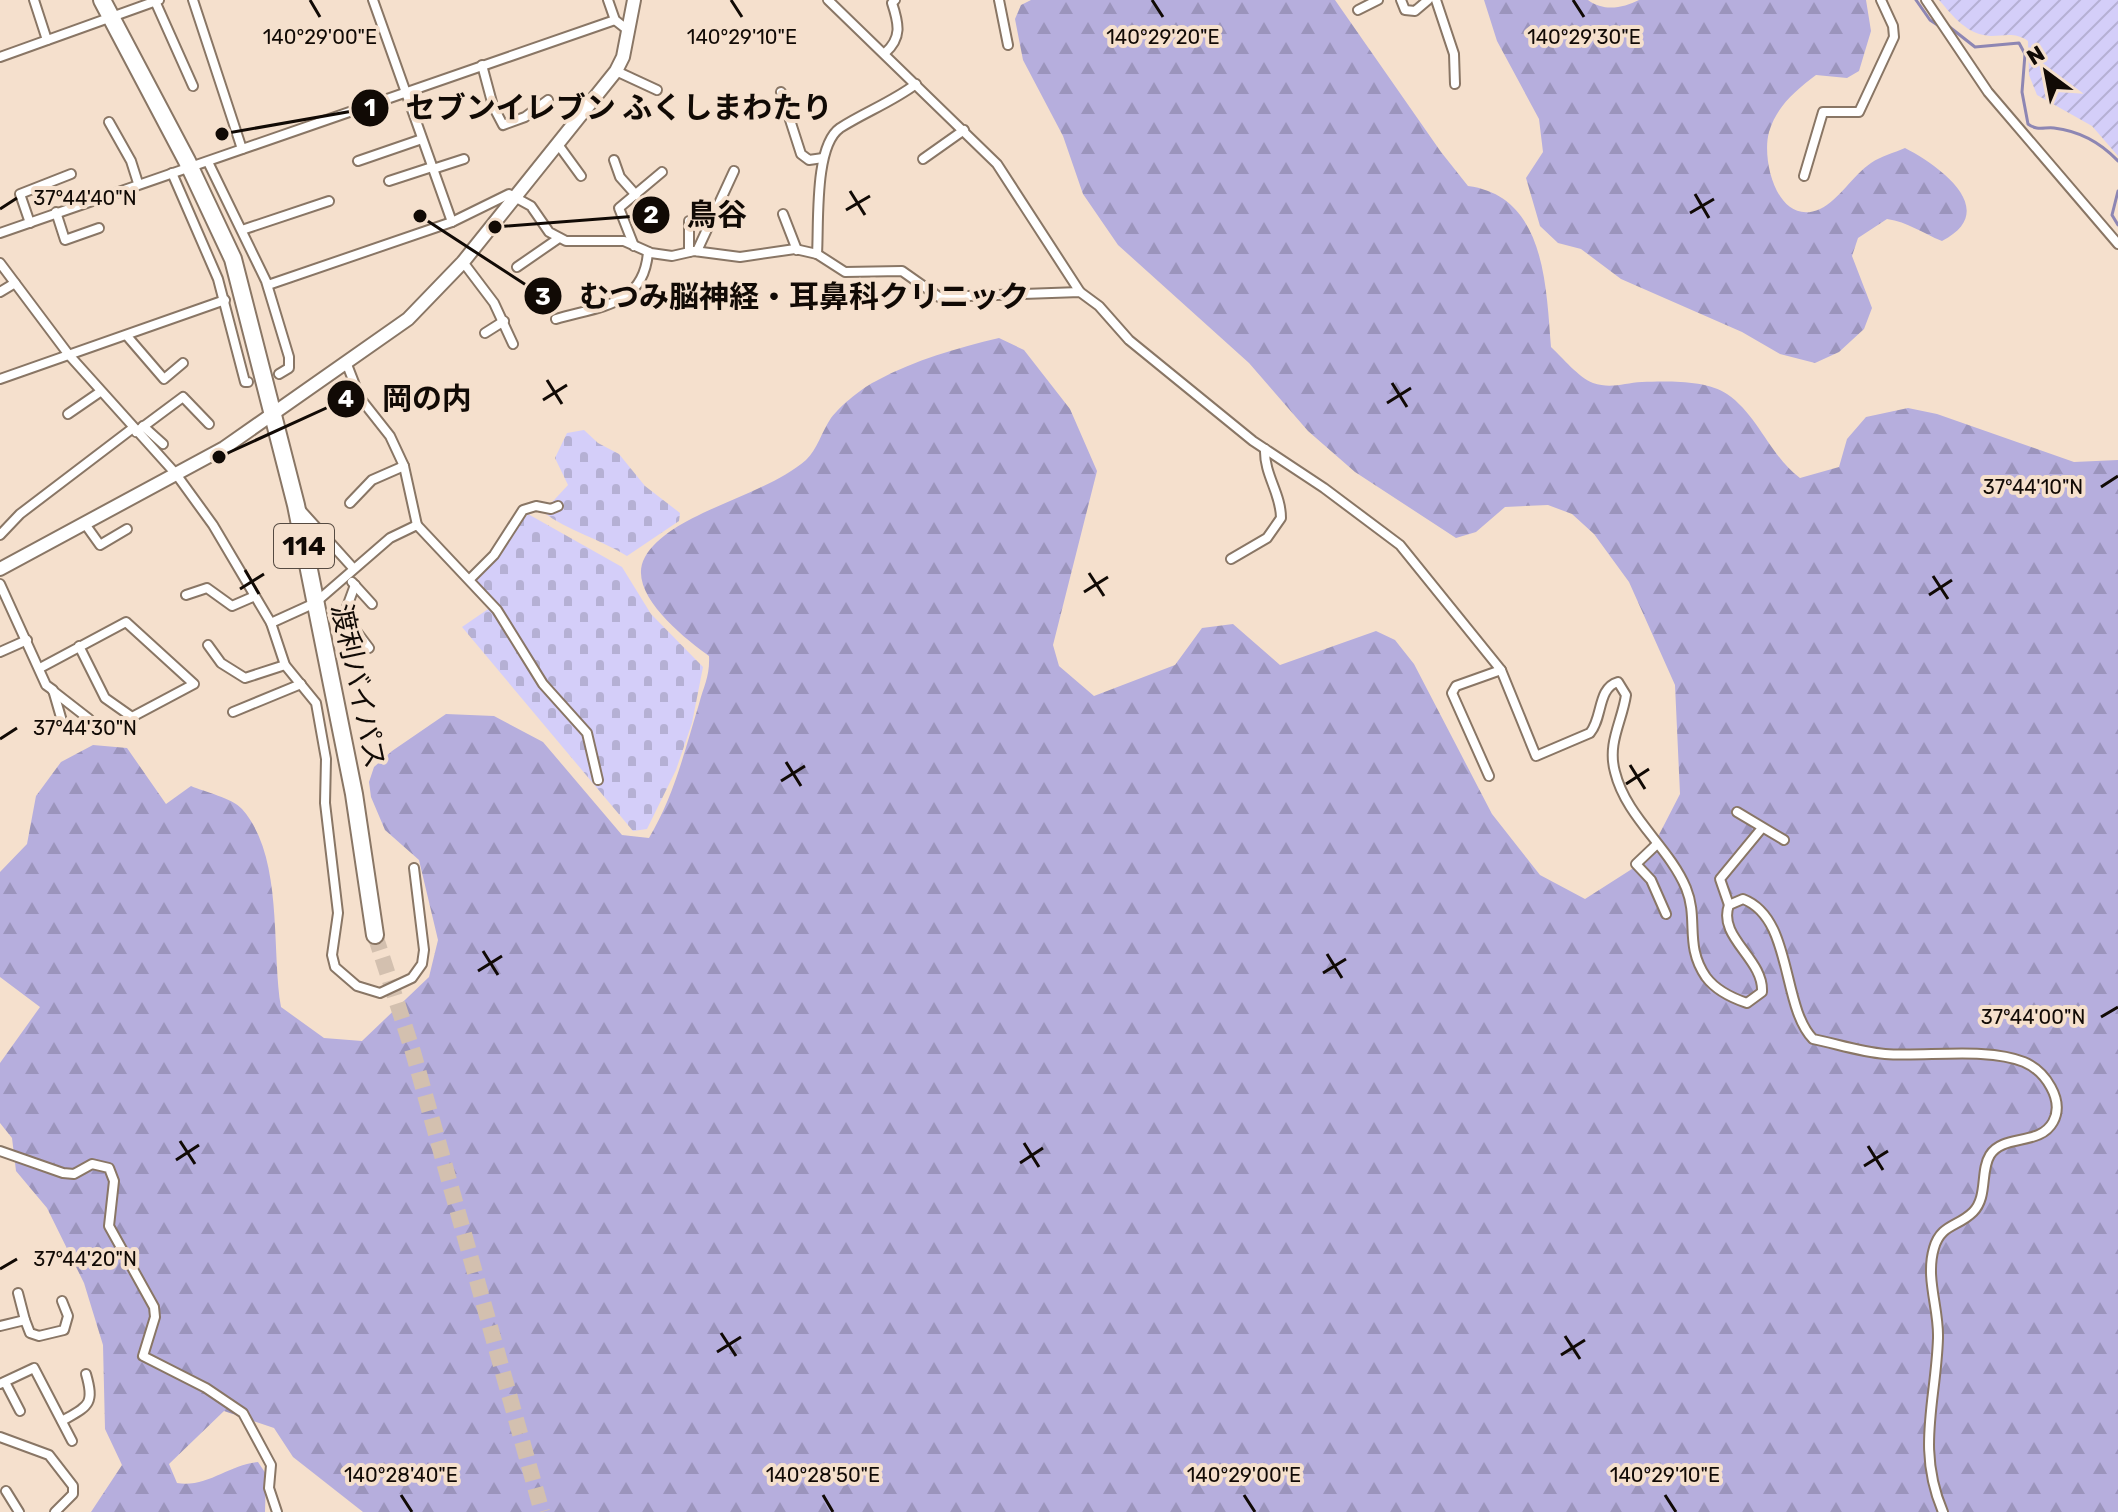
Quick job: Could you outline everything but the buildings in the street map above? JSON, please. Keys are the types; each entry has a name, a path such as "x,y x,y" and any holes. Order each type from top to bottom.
{"highway":[{"name":"渡利バイパス","path":"90,0 106,18 191,168 233,259 296,505 354,794 375,935"},
{"name":"渡利バイパス","path":"102,0 106,18"}],"street":[{"path":"34,0 47,40"},
{"path":"193,0 242,149"},
{"path":"373,0 452,222"},
{"path":"608,0 615,20 629,31"},
{"path":"0,569 176,474 272,417 408,319 463,262 616,71 629,31 634,0"},
{"path":"828,0 997,164 1080,292 1099,306 1129,340 1265,449 1400,545 1501,670 1536,756 1590,733 1595,727 1608,686 1618,682 1623,687 1625,705 1613,736 1615,773 1689,896 1694,956 1713,986 1747,1003 1762,992 1763,981 1728,924 1729,905 1720,879 1762,828"},
{"path":"999,0 1008,45"},
{"path":"1358,10 1378,0"},
{"path":"1401,0 1405,10 1415,11 1428,0"},
{"path":"1436,0 1454,54 1455,84"},
{"path":"1804,176 1823,112 1859,112 1894,37 1893,26 1881,0"},
{"path":"1926,0 1988,92 2118,244"},
{"path":"0,57 157,1 193,86"},
{"path":"885,53 897,39 898,23 893,1"},
{"path":"0,233 615,20"},
{"path":"482,65 493,106 503,125 525,117 548,100"},
{"path":"616,71 657,90"},
{"path":"817,254 825,146 840,129 891,103 916,84"},
{"path":"781,92 801,154 809,160 823,158"},
{"path":"109,122 131,161 138,183"},
{"path":"923,159 964,130"},
{"path":"358,161 422,139"},
{"path":"557,143 581,176"},
{"path":"389,181 464,159"},
{"path":"614,160 620,177 636,195"},
{"path":"208,162 268,285 289,357 289,368 279,374"},
{"path":"693,252 734,171"},
{"path":"634,246 619,208 662,172"},
{"path":"172,173 225,300 245,382 248,382"},
{"path":"30,223 20,194 71,174"},
{"path":"268,285 452,222 503,195 515,196 531,206 549,232 559,238 624,241 648,252 672,256 693,252 740,257 797,250 817,254 845,272 902,271 939,297 1080,292"},
{"path":"242,230 329,201"},
{"path":"56,212 65,240 99,228"},
{"path":"783,214 797,250"},
{"path":"689,221 693,252"},
{"path":"517,267 559,238"},
{"path":"556,319 606,305 637,288 646,271 648,252"},
{"path":"463,262 504,321 513,344"},
{"path":"0,263 69,355 176,474 213,525 271,623 285,665 316,703 326,759 325,803 339,926 332,955 343,976 367,991 380,993 395,988 412,978 422,964 424,950 414,868"},
{"path":"0,292 15,283"},
{"path":"0,379 225,300"},
{"path":"485,333 504,321"},
{"path":"127,336 164,379 183,363"},
{"path":"346,362 360,398 390,436 404,466 417,525 439,553 470,579 497,610 543,684 587,733 598,780"},
{"path":"68,414 100,392"},
{"path":"0,519 3,532 183,397 209,424"},
{"path":"137,429 163,444"},
{"path":"1231,559 1267,538 1281,518 1278,498 1265,466 1265,449"},
{"path":"350,503 372,480 404,466"},
{"path":"296,505 353,568"},
{"path":"470,579 494,555 523,510 536,506 551,509 558,506"},
{"path":"85,524 100,545 127,529"},
{"path":"271,623 315,603 390,538 417,525"},
{"path":"346,576 372,604"},
{"path":"0,584 46,685 89,719"},
{"path":"355,585 344,615 369,648"},
{"path":"186,595 207,588 232,606 255,596"},
{"path":"40,668 79,646 126,622 194,684 132,717 105,698 79,646"},
{"path":"0,652 27,640"},
{"path":"208,645 221,663 245,678 285,665"},
{"path":"1489,776 1452,693 1456,686 1501,670"},
{"path":"233,712 301,684"},
{"path":"53,690 62,721"},
{"path":"1737,812 1784,840"},
{"path":"1656,845 1636,864 1651,880 1666,914"},
{"path":"1729,905 1743,899 1758,909 1786,958 1795,1011 1813,1039 1883,1054 1976,1055 2024,1062 2040,1072 2054,1093 2057,1109 2053,1122 2037,1136 1995,1150 1989,1156 1973,1212 1946,1227 1934,1248 1931,1274 1938,1335 1926,1450 1931,1478 1943,1512"},
{"path":"0,1151 63,1173 74,1174 92,1164 109,1168 114,1181 109,1226 154,1307 155,1317 143,1356 206,1388 243,1413 271,1465 269,1488 277,1512"},
{"path":"18,1293 30,1333 39,1336 64,1330 68,1316 62,1301"},
{"path":"0,1326 25,1320"},
{"path":"20,1411 2,1383 34,1368 72,1441"},
{"path":"62,1421 88,1404 92,1395 86,1374"},
{"path":"0,1437 49,1455 73,1486 73,1494 55,1512"},
{"path":"6,1491 19,1512"}],"green space":[{"path":"1031,0 1335,0 1468,186 1493,193 1513,207 1527,225 1543,271 1551,347 1582,376 1600,385 1674,382 1719,389 1738,403 1780,459 1800,478 1839,467 1847,439 1866,417 1908,408 1937,414 2074,462 2118,460 2118,1512 363,1512 293,1457 274,1428 224,1411 169,1464 177,1483 188,1484 258,1462 266,1474 265,1512 91,1512 122,1465 105,1429 103,1345 84,1283 47,1208 16,1171 12,1138 0,1123 0,1063 40,1007 0,977 0,872 27,844 36,796 61,762 93,745 127,748 166,804 191,786 238,805 255,829 270,877 281,1007 324,1038 362,1041 429,977 438,940 419,860 385,830 371,797 369,782 374,767 446,714 494,716 543,742 622,835 649,838 678,772 709,669 709,656 672,626 650,599 641,571 645,557 658,541 675,528 767,484 806,460 831,418 846,402 872,383 907,366 999,338 1024,350 1070,409 1097,471 1053,645 1059,666 1094,696 1175,665 1202,628 1233,624 1280,665 1376,631 1395,640 1414,664 1492,814 1540,875 1585,899 1646,860 1680,794 1675,685 1629,582 1594,534 1572,514 1548,505 1505,507 1476,532 1456,538 1355,472 1308,431 1249,363 1118,245 1083,194 1063,136 1023,60 1015,19 1021,5"},
{"path":"1484,0 1588,0 1614,8 1639,0 1866,0 1871,31 1859,71 1847,78 1816,75 1788,100 1772,123 1767,144 1776,188 1783,201 1793,209 1805,212 1820,209 1871,163 1905,148 1933,165 1958,189 1965,202 1966,216 1959,229 1942,241 1887,219 1858,238 1852,256 1872,308 1864,329 1839,352 1815,363 1780,354 1742,332 1621,279 1581,249 1558,243 1540,226 1526,178 1543,152 1539,119 1497,41"},
{"path":"1939,0 2118,0 2118,156 2092,126 2037,95 2029,75 2028,41 2014,35 1991,36 1975,32 1961,24"},
{"path":"584,430 598,443 619,454 645,486 680,513 679,521 627,556 543,512 568,485 555,458 567,433"},
{"path":"528,514 622,567 651,614 703,667 692,723 676,770 647,829 633,831 462,627 494,605 475,580"}],"waterway":[{"path":"1916,0 1930,20 1939,26"},
{"path":"1947,25 1975,47 2019,43 2025,54 2022,92 2028,124 2081,135 2097,143 2118,161"},
{"path":"2118,191 2112,215 2118,225"}],"tunnel":[{"path":"375,935 413,1052 542,1512"}],"place":[{"name":"セブンイレブン ふくしまわたり","path":"222,134"},
{"name":"むつみ脳神経・耳鼻科クリニック","path":"420,216"},
{"name":"鳥谷","path":"495,227"},
{"name":"岡の内","path":"219,457"}]}
